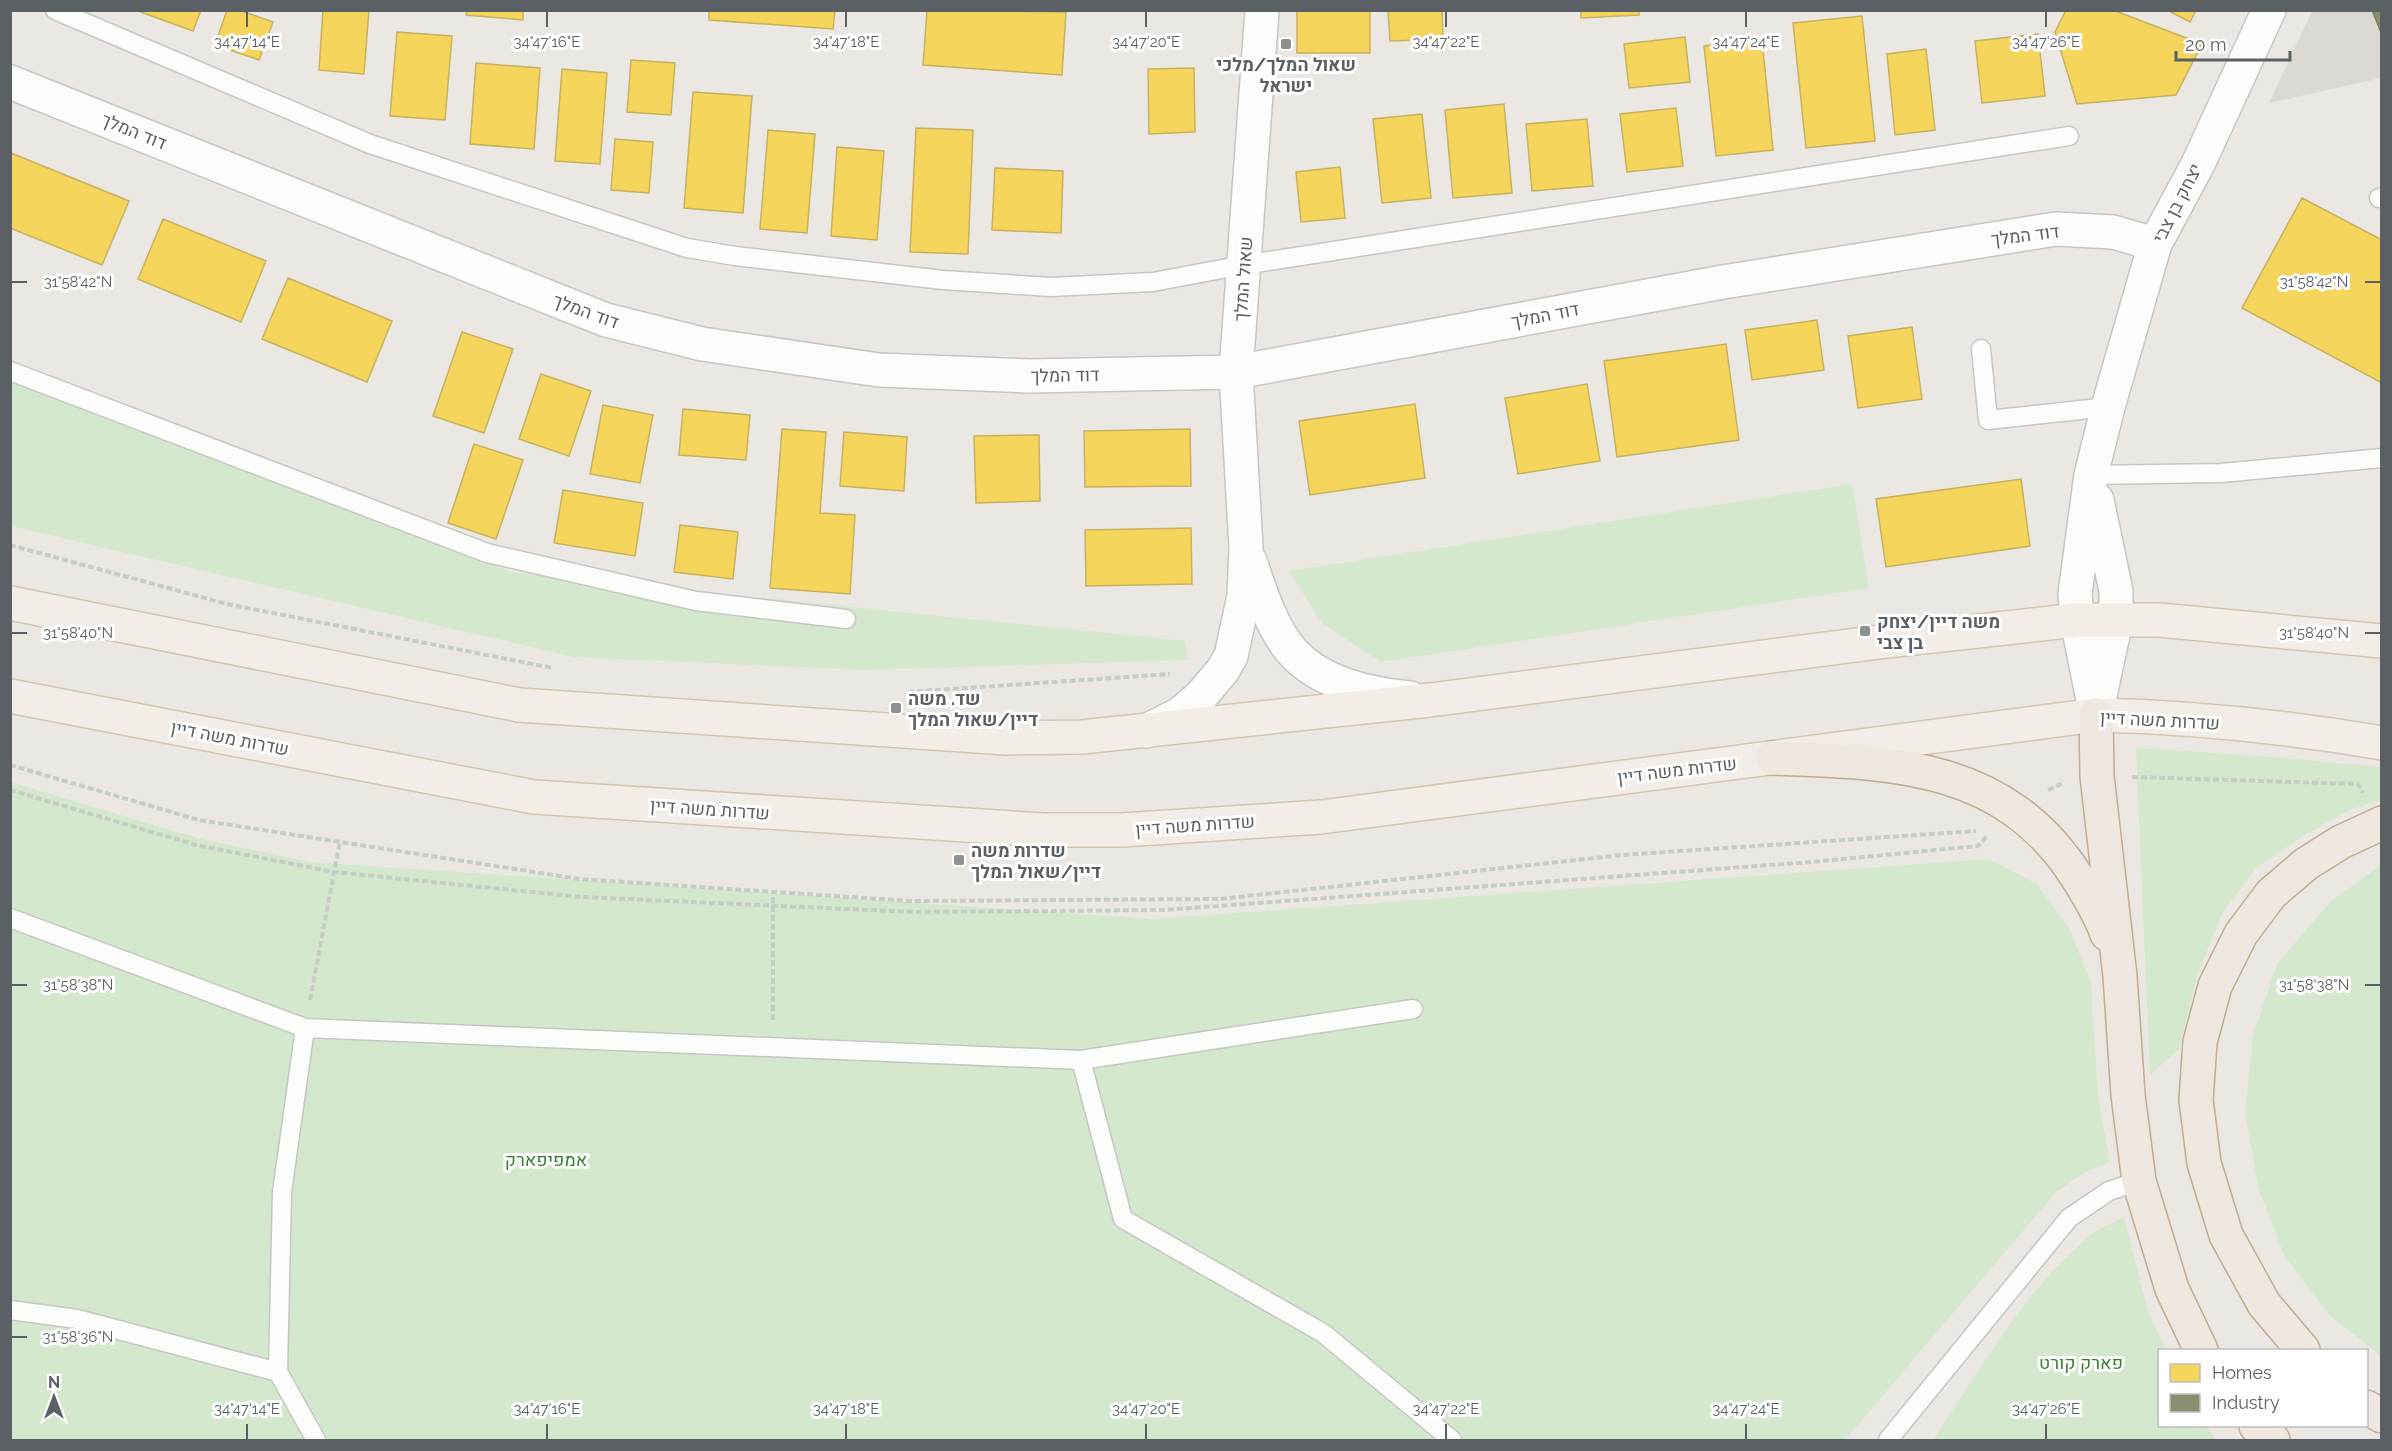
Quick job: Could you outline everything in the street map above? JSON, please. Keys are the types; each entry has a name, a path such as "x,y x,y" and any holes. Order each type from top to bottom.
{"highway":[{"path":"2096,715 2097,776 2120,976 2128,1095 2139,1181 2172,1289 2201,1349"},
{"path":"1772,758 1862,762 1908,768 1948,777 1980,789 2010,808 2039,831 2065,859 2102,919 2120,976"},
{"path":"2302,1349 2265,1304 2226,1235 2204,1163 2196,1100 2200,1042 2215,986 2241,934 2271,894 2306,864 2341,842 2382,823"},
{"path":"2368,1408 2382,1416"},
{"path":"2258,1427 2273,1440"}],"main road":[{"path":"10,603 519,705 1006,738 1082,737 1430,700 1879,642 2077,620 2159,620 2382,641"},
{"name":"שדרות משה דיין","path":"10,696 534,797 1043,830 1122,830 1321,817 2096,715 2166,717 2315,732 2382,742"}],"street":[{"name":"שאול המלך","path":"1146,731 1180,714 1201,696 1223,670 1231,656 1238,632 1244,596 1246,548 1236,372 1262,10"},
{"name":"יצחק בן צבי","path":"2096,715 2077,620 2075,594 2091,475 2108,407 2156,244 2198,164 2269,10"},
{"name":"דוד המלך","path":"10,82 606,320 702,344 879,370 1029,376 1236,372 1723,282 2056,229 2113,232 2156,244"},
{"name":"יצחק בן צבי","path":"2091,475 2116,591 2116,621 2096,715"},
{"name":"שאול המלך","path":"1246,548 1260,591 1275,623 1288,647 1304,663 1327,678 1357,688 1390,696 1430,700"}],"lane":[{"path":"56,10 370,144 687,248 735,256 931,279 1051,287 1153,282 1244,265 1488,229 2069,136"},
{"path":"1981,349 1988,420 2108,407"},
{"path":"10,371 488,553 696,602 846,619"},
{"path":"2091,475 2221,473 2382,458"},
{"path":"10,918 305,1028 1081,1060 1413,1009"},
{"path":"305,1028 282,1192 278,1372 316,1440"},
{"path":"1081,1060 1123,1219 1323,1333 1452,1440"},
{"path":"1888,1440 2069,1218 2109,1191 2139,1181"},
{"path":"10,1310 77,1319 278,1372"}],"path":[{"path":"10,545 227,604 558,669"},
{"path":"900,693 1181,674 1200,665 1223,670"},
{"path":"10,790 196,844 334,872 582,897 914,912 1164,910 1811,862 1978,846 2010,808 2070,780 2097,776 2358,784 2364,794"},
{"path":"305,1028 340,841"},
{"path":"773,892 773,986"}],"shaded area":[{"path":"2312,11 2381,11 2381,78 2269,103"}],"green space":[{"path":"10,378 511,572 1185,641 1188,660 865,670 574,657 11,526"},
{"path":"1852,484 1869,588 1380,662 1322,623 1289,571"},
{"path":"2136,748 2382,767 2381,801 2352,809 2303,836 2255,869 2222,914 2197,976 2179,1049 2150,1075"},
{"name":"אמפיפארק","path":"10,782 201,839 310,862 1154,919 1989,859 2037,884 2070,930 2091,983 2098,1096 2110,1162 2084,1173 2056,1192 1845,1440 11,1440"},
{"path":"2381,865 2381,1356 2328,1314 2284,1255 2259,1190 2245,1113 2253,1036 2277,964 2330,902"},
{"name":"פארק קורט","path":"2124,1217 2148,1312 2166,1349 2158,1349 2158,1427 2208,1427 2216,1440 1933,1440 2025,1304 2068,1255 2102,1227"}],"building: Homes":[{"path":"135,10 201,10 193,31"},
{"path":"227,10 239,10 273,22 259,60 215,45"},
{"path":"323,10 369,10 364,74 319,70"},
{"path":"467,10 523,10 523,20 466,15"},
{"path":"709,10 835,10 833,29 709,20"},
{"path":"927,10 1066,12 1062,75 923,65"},
{"path":"1297,10 1370,10 1370,53 1297,53"},
{"path":"1388,10 1442,10 1443,39 1390,41"},
{"path":"1581,10 1639,10 1639,15 1581,18"},
{"path":"2066,10 2113,10 2202,44 2176,95 2077,104 2055,32"},
{"path":"2167,10 2196,10 2190,22"},
{"path":"1862,16 1875,141 1806,148 1793,23"},
{"path":"397,32 452,36 445,120 390,116"},
{"path":"2038,34 2045,96 1982,103 1975,41"},
{"path":"1685,37 1690,82 1629,88 1624,44"},
{"path":"1762,39 1773,150 1716,156 1704,46"},
{"path":"1926,49 1935,130 1895,135 1887,54"},
{"path":"631,60 675,63 671,115 627,112"},
{"path":"476,63 540,68 534,149 470,144"},
{"path":"1194,68 1195,132 1149,134 1148,69"},
{"path":"562,69 607,73 600,164 555,161"},
{"path":"693,92 752,96 743,213 684,208"},
{"path":"1504,104 1512,193 1453,198 1445,110"},
{"path":"1676,108 1683,166 1627,172 1620,114"},
{"path":"1422,114 1431,198 1382,203 1373,119"},
{"path":"1587,119 1593,186 1532,191 1526,124"},
{"path":"916,128 973,130 968,254 910,252"},
{"path":"768,130 815,134 807,233 760,229"},
{"path":"615,139 653,142 649,193 611,190"},
{"path":"837,147 884,151 877,240 831,236"},
{"path":"11,153 129,201 102,265 10,228"},
{"path":"1340,167 1345,218 1301,222 1296,172"},
{"path":"995,168 1063,171 1061,233 992,230"},
{"path":"2302,198 2382,240 2382,383 2242,308"},
{"path":"163,219 266,261 241,322 138,279"},
{"path":"288,278 392,321 367,382 262,339"},
{"path":"1817,320 1824,370 1752,380 1745,330"},
{"path":"1912,327 1922,399 1858,408 1848,336"},
{"path":"462,332 513,349 484,433 433,416"},
{"path":"1726,344 1739,440 1617,457 1604,361"},
{"path":"541,374 591,391 569,456 519,439"},
{"path":"1587,384 1600,461 1518,474 1505,398"},
{"path":"1415,404 1425,478 1310,495 1299,421"},
{"path":"603,405 653,415 640,483 590,474"},
{"path":"683,409 750,415 746,460 679,455"},
{"path":"782,429 826,432 820,513 855,515 850,594 770,588"},
{"path":"1190,429 1191,486 1085,487 1084,431"},
{"path":"844,432 907,437 904,491 840,486"},
{"path":"1039,435 1040,501 976,503 974,436"},
{"path":"474,444 523,460 496,539 448,523"},
{"path":"2021,479 2030,546 1886,567 1876,499"},
{"path":"563,490 643,503 635,556 554,543"},
{"path":"680,525 738,532 733,579 674,572"},
{"path":"1191,528 1192,584 1086,586 1085,530"}],"building: Industry":[{"path":"2372,10 2382,10 2382,35"}],"place":[{"name":"שאול המלך/מלכי ישראל","path":"1286,44"},
{"name":"משה דיין/יצחק בן צבי","path":"1865,631"},
{"name":"שד. משה דיין/שאול המלך","path":"896,708"},
{"name":"שדרות משה דיין/שאול המלך","path":"959,860"}]}
